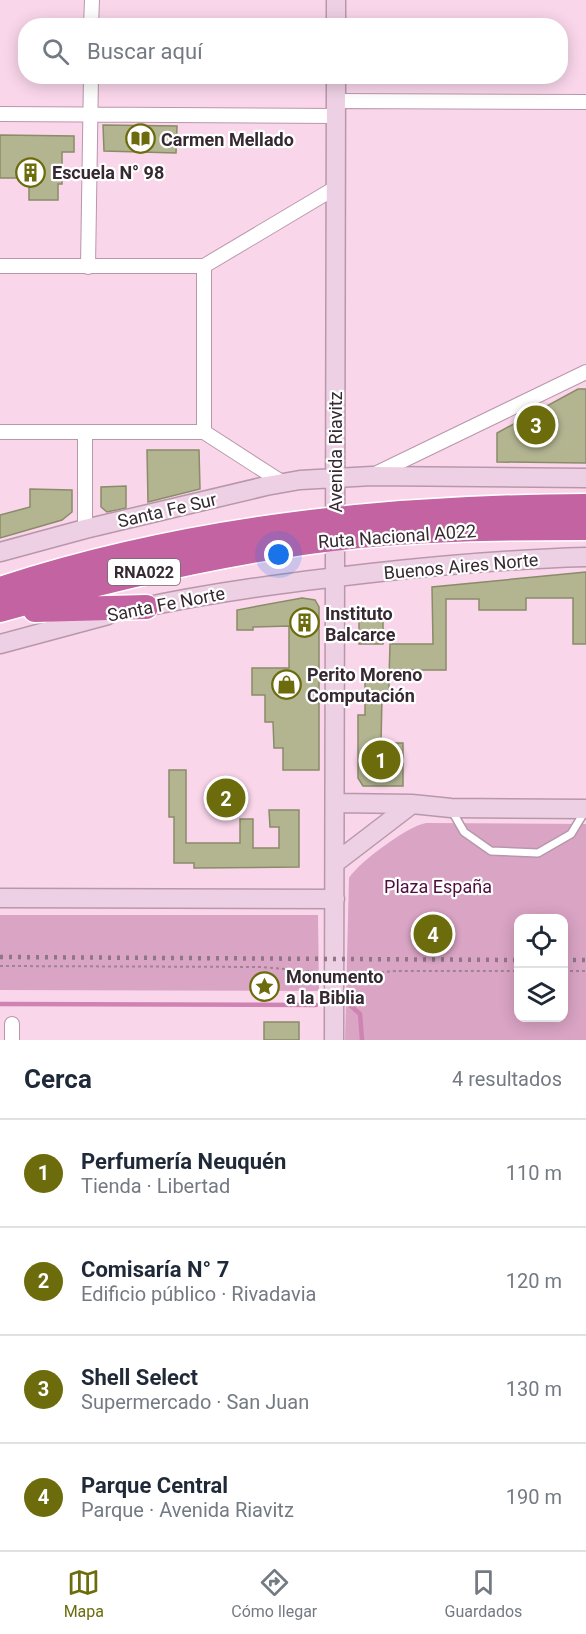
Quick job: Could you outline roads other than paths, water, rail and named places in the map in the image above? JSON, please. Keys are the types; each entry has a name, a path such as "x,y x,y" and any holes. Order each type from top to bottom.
{"highway":[{"name":"Ruta Nacional A022","path":"0,610 146,571 244,552 335,529 451,509 586,507"},
{"name":"Ruta Nacional A022","path":"7,585 158,547 254,530 586,528"},
{"path":"0,610 146,607"}],"main road":[{"path":"336,0 336,18"},
{"name":"Avenida Riavitz","path":"334,1040 335,863 343,803 335,577 336,84"},
{"name":"Santa Fe Sur","path":"0,552 85,529 283,483 335,477 372,476 586,478"},
{"name":"Buenos Aires Norte","path":"335,577 456,565 586,557"},
{"name":"Santa Fe Norte","path":"0,644 93,618 146,607 243,589 335,577"},
{"path":"343,803 412,804 451,808 586,809"},
{"path":"343,803 370,818 373,827 372,836"},
{"path":"335,863 412,804"},
{"path":"0,898 335,899"},
{"name":"Avenida Riavitz","path":"330,1040 335,1007"}],"street":[{"path":"92,0 92,18"},
{"path":"88,267 91,84"},
{"path":"0,114 336,109 586,102"},
{"path":"0,266 204,266 336,188"},
{"path":"204,266 204,432"},
{"path":"372,476 586,372"},
{"path":"0,432 204,432 283,483"},
{"path":"85,432 85,529"},
{"path":"251,464 256,479 251,490"},
{"path":"12,1024 12,1040"}],"lane":[{"path":"451,808 464,831 491,851 538,853 571,834 586,809"}],"waterway":[{"path":"0,1004 316,1005"},
{"path":"351,1006 360,1014 362,1040"}],"railway":[{"path":"0,957 514,960"},
{"path":"568,960 586,960"}],"place":[{"name":"Carmen Mellado","path":"140,139"},
{"name":"Escuela N° 98","path":"31,172"},
{"name":"Shell Select","path":"536,425"},
{"name":"Instituto Balcarce","path":"304,623"},
{"name":"Perito Moreno Computación","path":"286,684"},
{"name":"Perfumería Neuquén","path":"381,760"},
{"name":"Comisaría N° 7","path":"226,798"},
{"name":"Parque Central","path":"433,934"},
{"name":"Monumento a la Biblia","path":"265,986"}],"park label":[{"name":"Plaza España","path":"438,886"}]}
